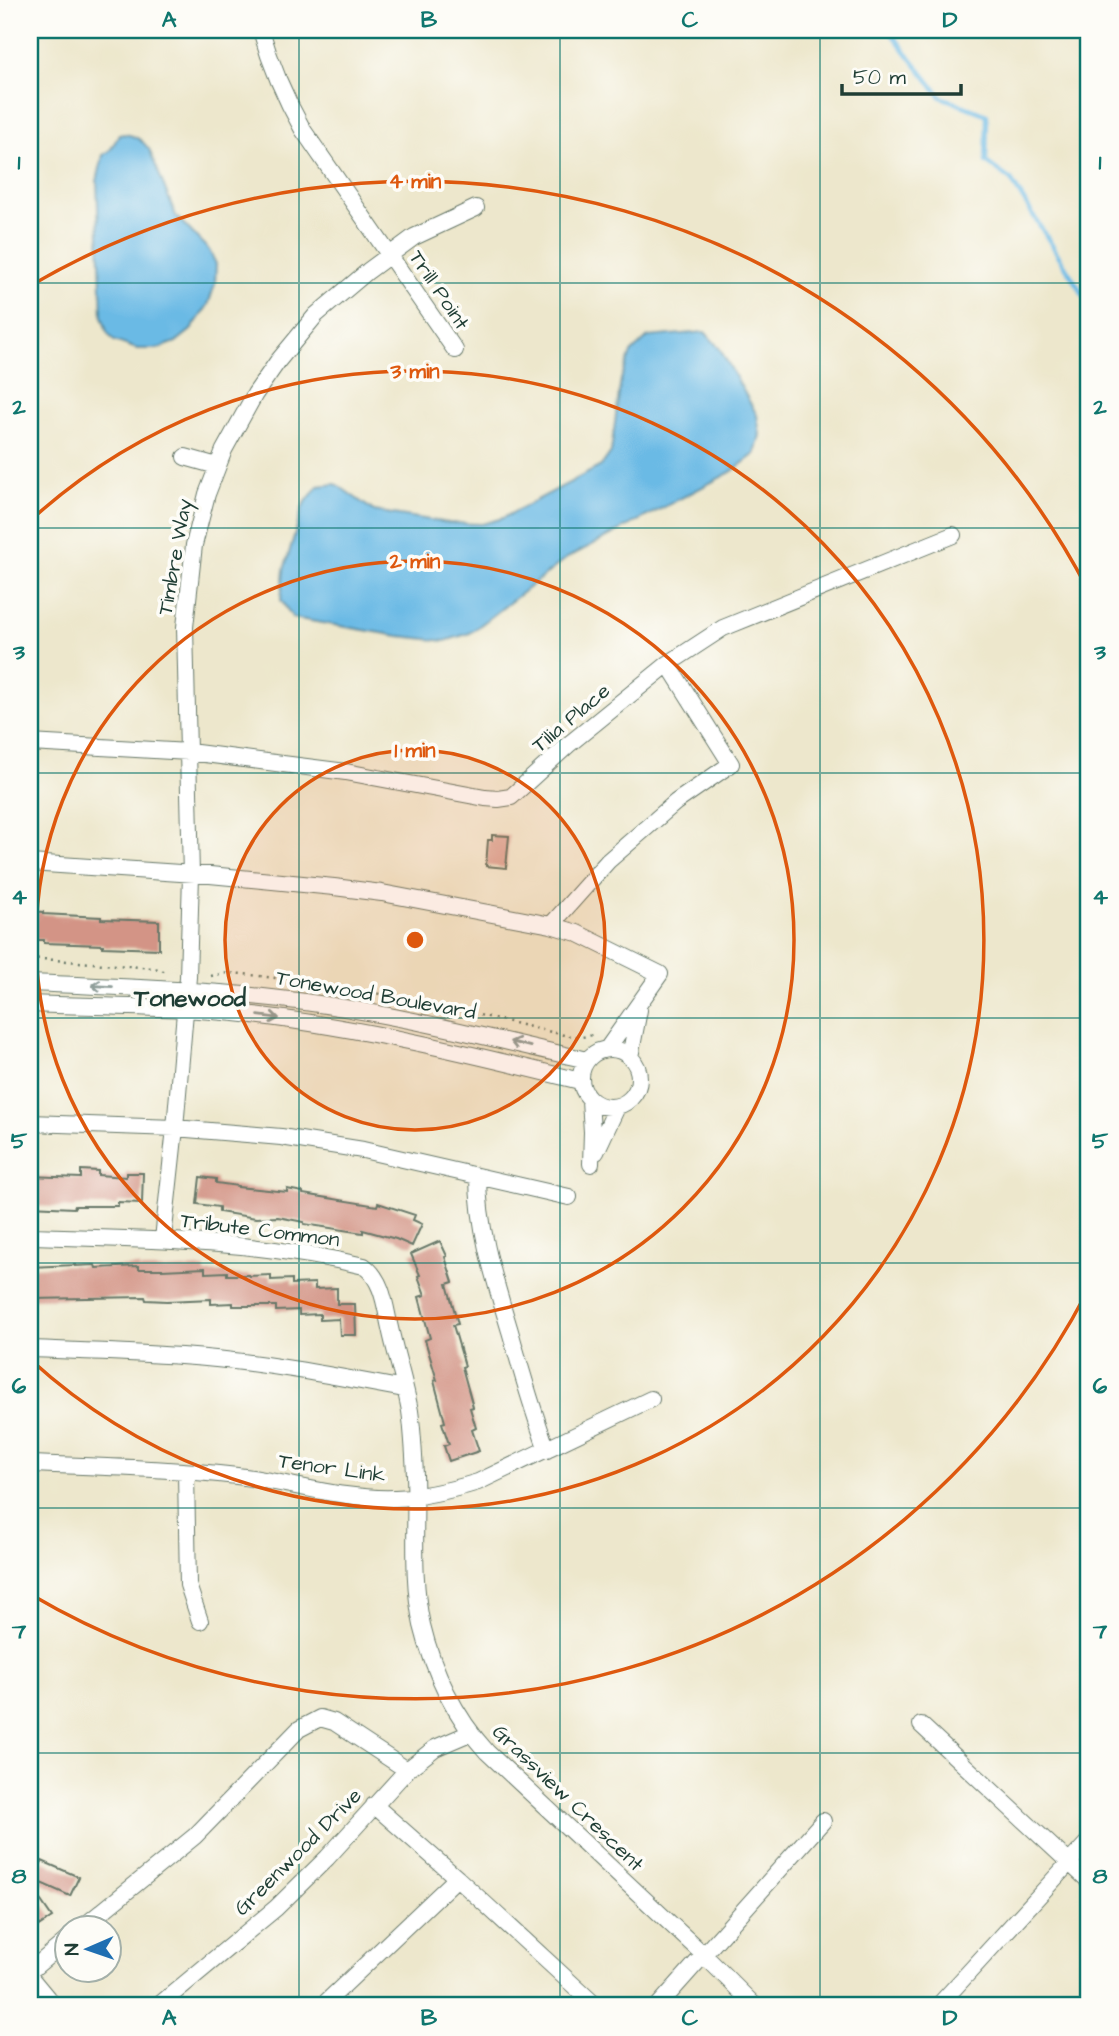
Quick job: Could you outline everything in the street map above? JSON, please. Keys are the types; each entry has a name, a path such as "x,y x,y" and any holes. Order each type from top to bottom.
{"street":[{"name":"Trill Point","path":"261,30 272,67 303,130 455,351"},
{"name":"Timbre Way","path":"186,1010 191,875 185,627 197,534 217,466 255,394 301,331 342,291 389,254 434,227 476,208"},
{"path":"185,457 217,466"},
{"name":"Tilia Place","path":"30,743 189,752 346,772 498,799 511,797 559,753 668,664 723,628 953,535"},
{"path":"551,925 608,861 676,802 731,764 668,664"},
{"path":"30,863 358,890 551,925 577,933 660,974 607,1049"},
{"name":"Tonewood Boulevard","path":"30,983 187,990 307,1002 403,1018 586,1060"},
{"path":"630,1057 642,998"},
{"name":"Tonewood Boulevard","path":"30,1004 186,1010 349,1028 580,1081"},
{"name":"Tribute Common","path":"163,1239 186,1010"},
{"path":"607,1049 620,1051 630,1057 636,1066 639,1083 630,1100 617,1107 602,1107 590,1100 580,1081 586,1060 594,1053 607,1049"},
{"path":"590,1100 591,1164 606,1126 617,1107"},
{"path":"30,1123 175,1128 281,1137 363,1150 569,1197"},
{"path":"478,1177 481,1215 500,1297 547,1450"},
{"name":"Tribute Common","path":"30,1236 163,1239 274,1249 364,1266 373,1273 378,1283 404,1389 412,1433 416,1496"},
{"path":"30,1349 181,1356 240,1362 404,1389"},
{"name":"Tenor Link","path":"30,1464 237,1476 347,1494 394,1498 416,1496 478,1482 651,1399"},
{"path":"186,1472 188,1585 200,1621"},
{"name":"Grassview Crescent","path":"416,1496 416,1578 422,1623 445,1689 470,1733 755,2006"},
{"path":"100,1913 195,1836 299,1729 320,1718 334,1722 407,1770"},
{"path":"921,1725 1089,1881"},
{"name":"Greenwood Drive","path":"158,2006 276,1908 327,1858 407,1770 435,1748 470,1733"},
{"path":"374,1805 596,2006"},
{"path":"658,2006 823,1821"},
{"path":"939,2006 1089,1841"},
{"path":"322,2006 457,1878"},
{"path":"30,1971 52,1953"},
{"path":"30,1977 54,2006"}],"path":[{"path":"30,492 36,480"},
{"path":"30,958 153,968 170,975"}],"water":[{"path":"125,134 138,139 149,149 176,216 209,250 216,264 215,284 208,305 191,330 176,342 157,349 137,349 114,341 107,332 102,316 97,181 103,155 111,149 119,135"},
{"path":"705,332 720,349 757,415 760,435 755,454 731,472 567,558 470,633 445,641 293,618 281,600 284,570 303,506 318,486 336,484 374,511 449,523 482,524 503,518 601,466 611,452 621,379 631,353 648,337"}],"building":[{"path":"492,835 509,836 506,868 486,866 488,840 492,840"},
{"path":"30,911 101,919 159,921 159,949 30,940"},
{"path":"81,1170 98,1171 98,1175 126,1177 126,1173 143,1173 142,1203 118,1202 118,1206 74,1208 30,1206 30,1176 81,1178"},
{"path":"200,1177 216,1179 216,1183 238,1187 287,1192 287,1189 377,1206 378,1203 415,1215 413,1220 422,1224 412,1246 363,1230 363,1233 278,1217 256,1218 219,1212 219,1207 197,1204"},
{"path":"440,1241 447,1256 445,1257 453,1282 447,1284 458,1324 453,1325 465,1366 462,1367 476,1428 472,1430 479,1451 449,1461 444,1446 449,1444 442,1423 445,1422 434,1381 437,1380 425,1340 430,1338 419,1297 425,1295 411,1254"},
{"path":"95,1265 96,1268 139,1266 139,1269 162,1270 205,1268 205,1273 271,1275 271,1280 292,1279 292,1284 315,1283 315,1289 337,1288 337,1304 355,1304 356,1335 340,1335 339,1319 320,1320 320,1314 299,1315 299,1310 276,1311 276,1306 233,1306 233,1303 211,1304 211,1299 167,1301 146,1300 145,1297 30,1299 30,1267"},
{"path":"42,1861 79,1877 70,1896 34,1880"},
{"path":"30,1885 52,1917 34,1929 30,1922"}],"waterway":[{"path":"889,30 941,97 987,115 986,162 1011,180 1089,304"}],"district":[{"name":"Tonewood","path":"190,999"}]}
